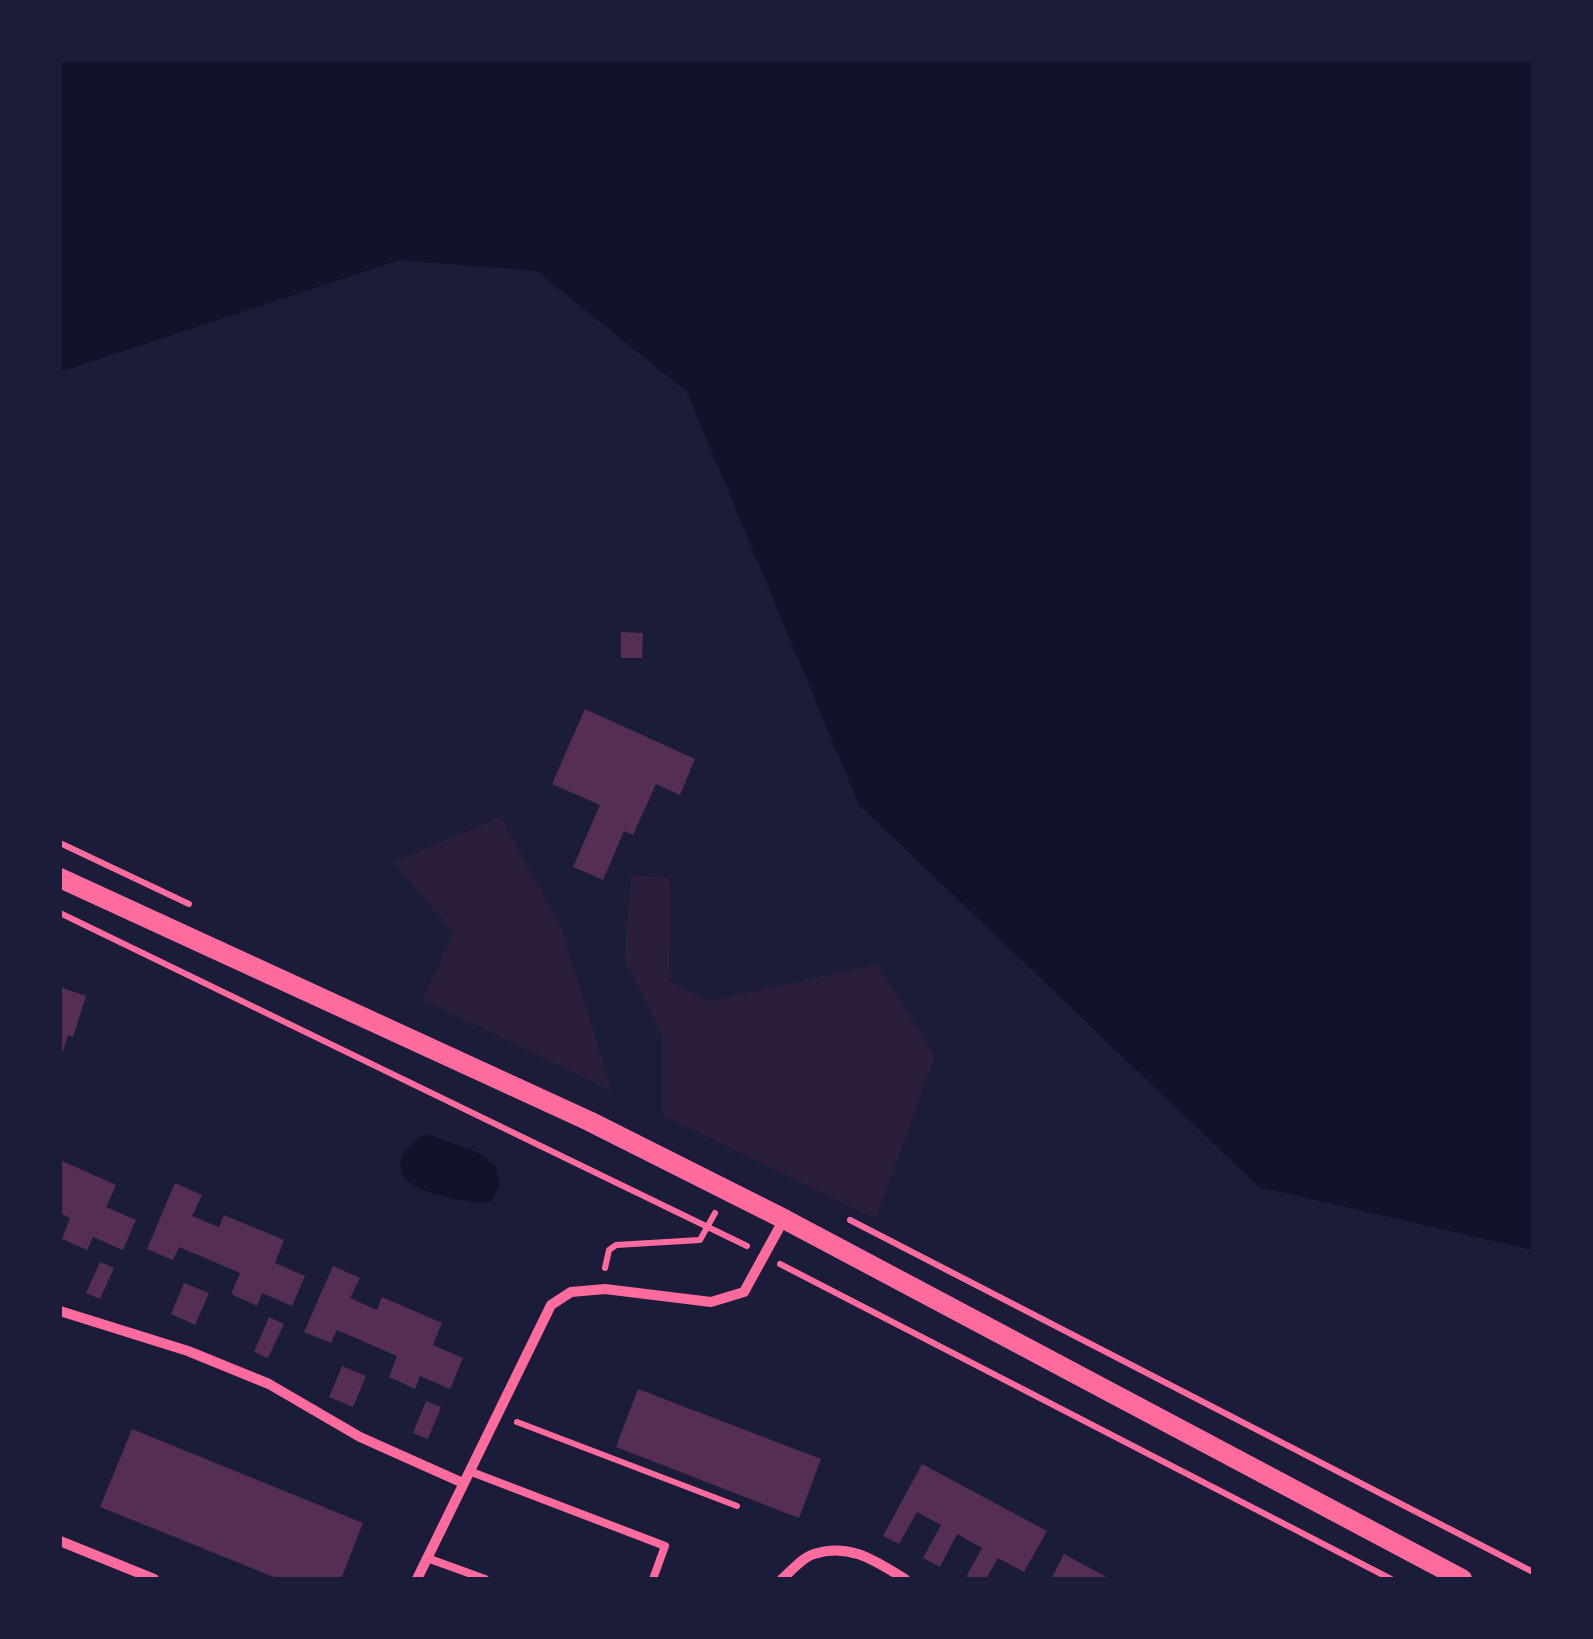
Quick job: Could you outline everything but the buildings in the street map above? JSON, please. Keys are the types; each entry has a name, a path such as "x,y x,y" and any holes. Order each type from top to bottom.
{"main road":[{"path":"60,878 589,1121 784,1219 1462,1579"}],"street":[{"path":"417,1579 551,1305 572,1292 605,1289 711,1302 744,1292 784,1219"},
{"path":"60,1311 188,1350 270,1384 360,1436 463,1483"},
{"path":"60,1541 154,1579"},
{"path":"782,1579 812,1554 839,1550 863,1553 906,1579"}],"lane":[{"path":"469,1470 665,1546 652,1579"},
{"path":"428,1558 485,1579"}],"path":[{"path":"60,913 765,1256 1391,1579"},
{"path":"605,1289 609,1250 616,1245 700,1240 726,1190"},
{"path":"497,1414 737,1506"}],"shaded area":[{"path":"60,60 1533,60 1533,1250 1259,1187 859,805 687,392 537,271 399,260 60,372"},
{"path":"501,817 562,930 612,1091 423,1000 453,933 393,862"},
{"path":"631,875 670,878 669,981 710,1001 877,964 935,1056 876,1219 662,1115 662,1036 624,959"},
{"path":"427,1134 477,1152 496,1166 500,1184 492,1201 450,1198 409,1182 403,1175 401,1161 408,1148"}]}
